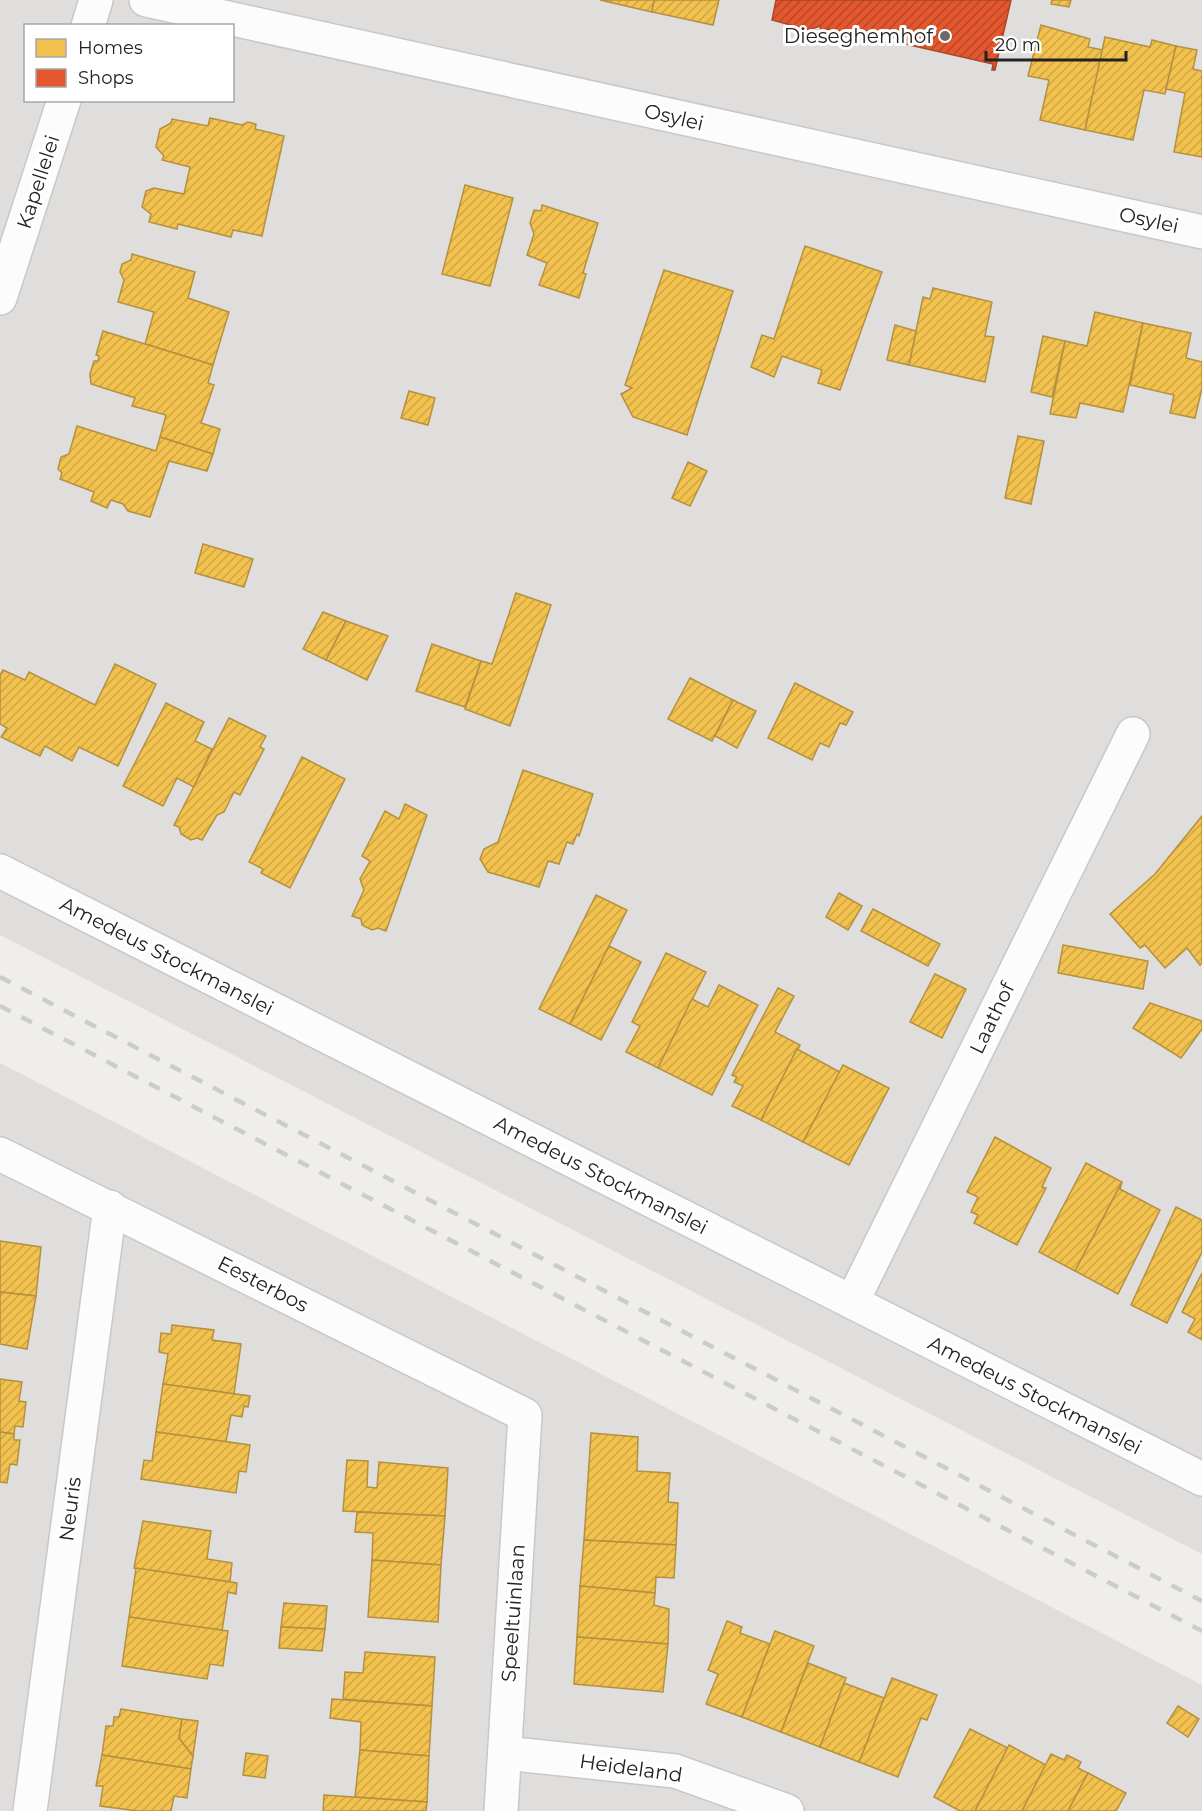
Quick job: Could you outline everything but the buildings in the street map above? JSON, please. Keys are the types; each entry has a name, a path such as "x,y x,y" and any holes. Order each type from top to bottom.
{"street":[{"path":"89,24 96,0"},
{"name":"Osylei","path":"146,0 737,132 1202,232"},
{"name":"Kapellelei","path":"0,298 63,102"},
{"name":"Laathof","path":"852,1302 1133,734"},
{"name":"Amedeus Stockmanslei","path":"0,871 1202,1479"},
{"name":"Eesterbos","path":"0,1154 525,1415"},
{"name":"Neuris","path":"30,1811 110,1207"},
{"name":"Speeltuinlaan","path":"501,1811 525,1415"},
{"name":"Heideland","path":"505,1753 675,1771 787,1811"}],"shaded area":[{"path":"0,0 1202,0 1202,1554 0,935"},
{"path":"0,1063 1202,1685 1202,1811 0,1811"}],"railway":[{"path":"0,977 1202,1601"},
{"path":"0,1006 1202,1631"}],"place":[{"name":"Dieseghemhof","path":"945,36"}]}
